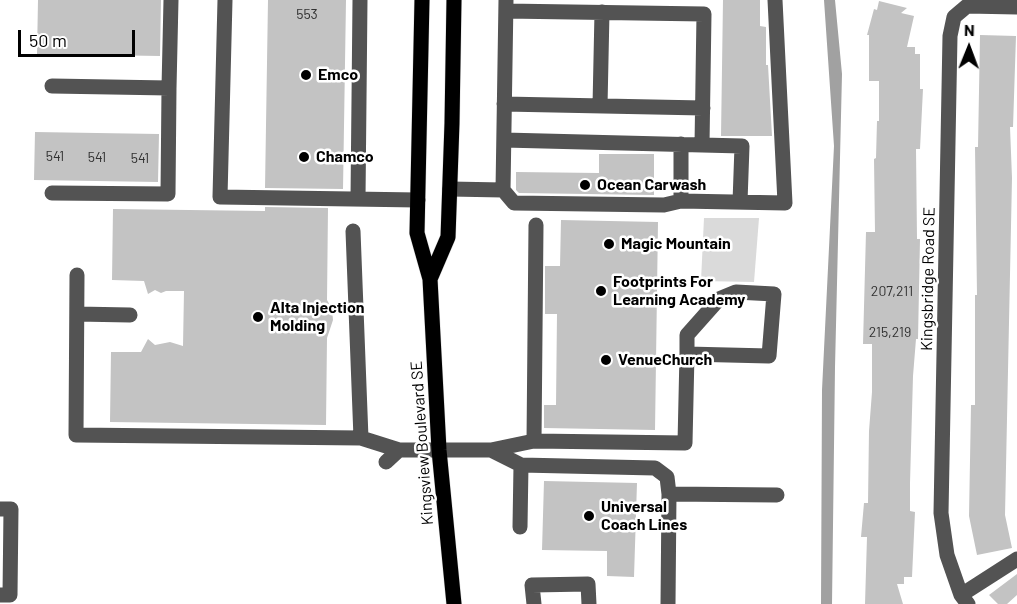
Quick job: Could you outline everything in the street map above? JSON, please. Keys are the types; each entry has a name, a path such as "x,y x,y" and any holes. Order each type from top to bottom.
{"main road":[{"name":"Kingsview Boulevard SE","path":"422,0 417,233 430,279 439,450 454,604"},
{"name":"Kingsview Boulevard SE","path":"430,279 448,237 454,0"}],"street":[{"path":"52,193 168,194 171,0"},
{"path":"225,0 220,197 418,200"},
{"path":"358,199 360,0"},
{"path":"702,145 704,14 602,12 506,5 503,190 514,203 664,205 681,201 785,203 775,0"},
{"name":"Kingsbridge Road SE","path":"965,600 947,555 941,513 950,36 954,17 968,6 1017,7"},
{"path":"600,106 602,12"},
{"path":"52,86 169,88"},
{"path":"504,104 703,108"},
{"path":"504,140 742,146 740,202"},
{"path":"681,144 681,201"},
{"path":"450,189 503,190"},
{"path":"534,441 536,225"},
{"path":"353,231 361,438"},
{"path":"77,275 76,435 361,438 399,450 491,450 534,441 685,443 687,335 719,299 736,292 774,294 769,356 687,354"},
{"path":"77,314 130,315"},
{"path":"387,462 399,450"},
{"path":"491,450 521,465 655,468 668,477 668,604"},
{"path":"520,527 521,465"},
{"path":"669,494 777,495"},
{"path":"0,509 11,509 10,595 0,595"},
{"path":"965,600 1017,559"},
{"path":"534,604 532,585 588,584 589,604"}],"shaded area":[{"path":"824,0 835,0 842,74 832,604 821,604 822,390 834,146"},
{"path":"704,218 759,218 754,282 701,281"}],"building":[{"path":"38,0 161,0 160,56 37,54"},
{"path":"268,0 346,0 343,189 265,188"},
{"path":"723,0 760,0 760,26 766,27 766,65 768,65 772,136 721,136"},
{"path":"879,1 907,8 901,13 914,16 907,47 915,47 915,54 920,54 920,89 923,89 920,149 916,149 917,239 920,239 918,339 916,339 913,376 910,483 910,511 915,512 912,577 904,577 904,584 897,584 903,604 865,604 867,537 861,537 864,503 868,503 872,392 872,344 863,344 866,232 875,232 874,159 876,158 877,121 879,121 879,81 869,81 869,35 867,35 874,9 877,10"},
{"path":"980,35 1016,36 1013,127 1010,127 1012,178 1005,515 1012,548 977,555 969,516 971,405 975,405 975,295 977,295 975,147 978,147"},
{"path":"35,132 159,134 158,182 34,180"},
{"name":"Ocean Carwash","path":"599,154 654,154 654,195 519,193 516,190 516,172 599,173"},
{"name":"Alta Injection Molding","path":"265,207 328,208 327,300 332,309 333,320 327,338 326,425 110,422 111,352 141,352 148,339 155,345 170,342 183,346 184,291 161,293 155,290 148,294 144,281 112,280 113,209 265,211"},
{"path":"561,220 658,222 655,430 544,428 544,405 556,405 557,314 545,314 545,266 560,266"},
{"name":"Universal Coach Lines","path":"544,481 637,483 634,577 607,576 607,551 542,550"},
{"path":"1017,574 1017,595 1007,604 998,604 989,595"}],"place":[{"name":"Emco","path":"306,75"},
{"name":"Chamco","path":"304,157"},
{"name":"Ocean Carwash","path":"585,185"},
{"name":"Magic Mountain","path":"609,244"},
{"name":"Footprints For Learning Academy","path":"601,291"},
{"name":"Alta Injection Molding","path":"258,317"},
{"name":"VenueChurch","path":"606,360"},
{"name":"Universal Coach Lines","path":"589,516"}]}
